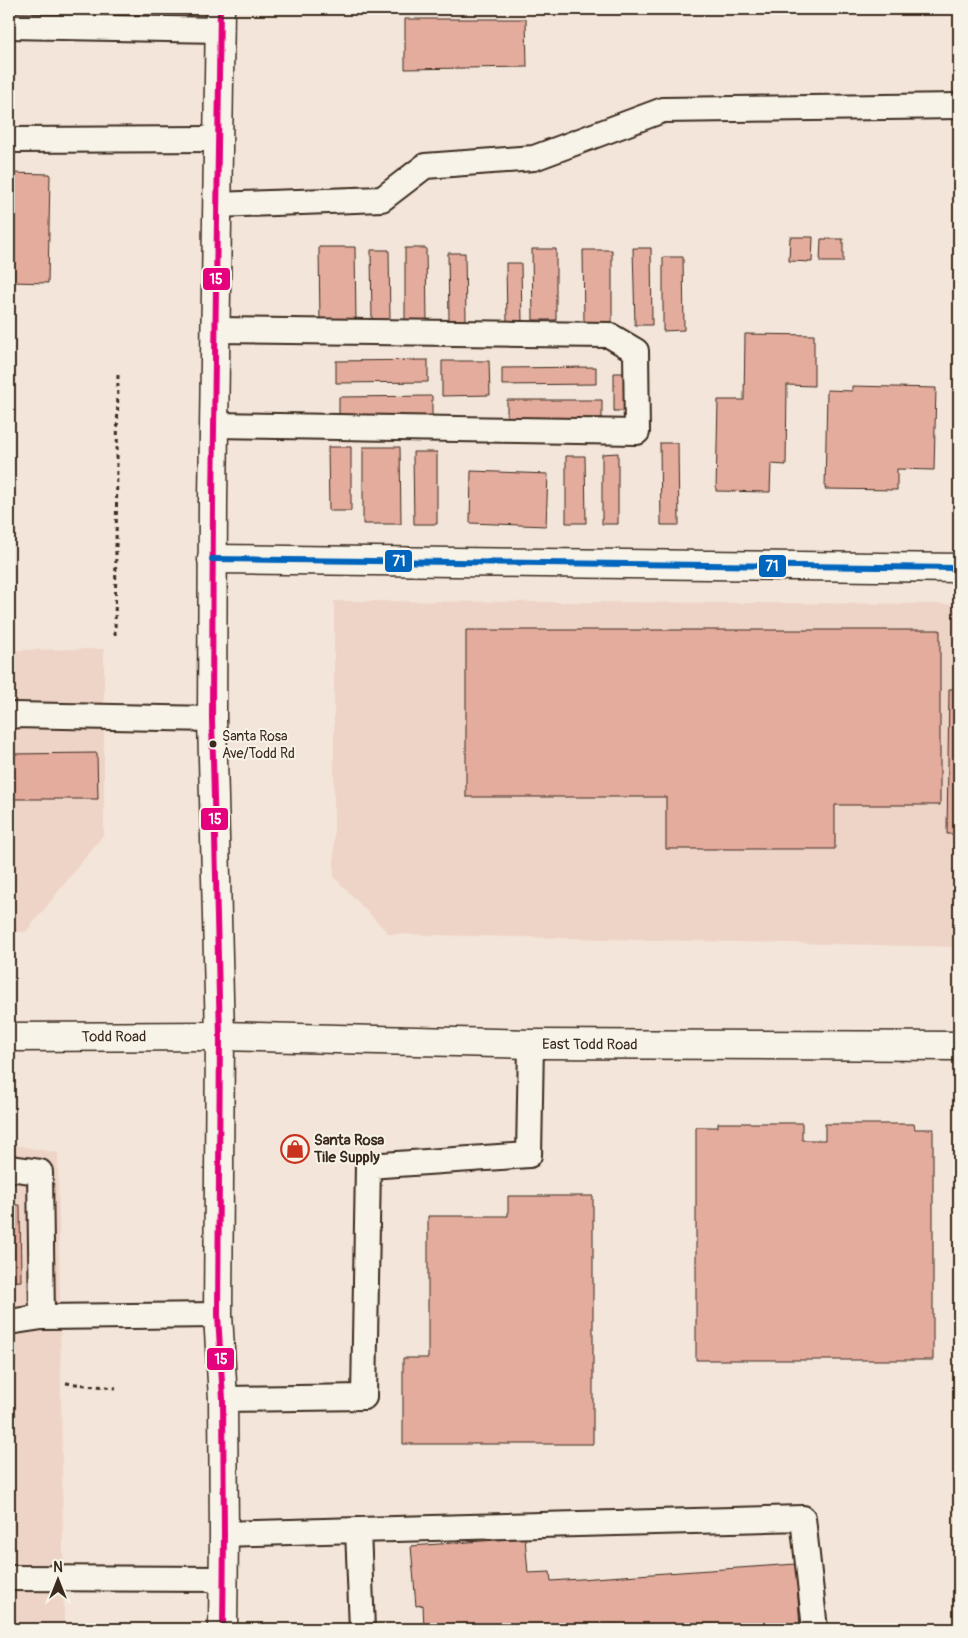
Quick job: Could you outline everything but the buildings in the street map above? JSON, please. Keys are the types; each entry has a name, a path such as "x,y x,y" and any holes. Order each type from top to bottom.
{"main road":[{"path":"220,19 212,559 212,719 220,1036 218,1315 223,1399 224,1629"},
{"path":"212,559 959,568"},
{"name":"Todd Road","path":"9,1037 220,1036"},
{"name":"East Todd Road","path":"220,1036 531,1044 959,1046"}],"lane":[{"path":"9,26 220,19"},
{"path":"217,205 382,199 425,166 534,158 663,110 959,106"},
{"path":"9,140 217,139"},
{"path":"214,425 637,432 636,351 609,335 216,330"},
{"path":"9,718 14,715 212,719"},
{"path":"223,1399 364,1396 368,1166 529,1155 531,1044"},
{"path":"9,1168 40,1172 42,1317"},
{"path":"9,1322 42,1317 218,1315"},
{"path":"224,1534 803,1518 814,1629"},
{"path":"358,1530 362,1629"},
{"path":"9,1578 224,1579"}],"path":[{"path":"115,636 118,375"},
{"path":"66,1383 116,1388"}],"shaded area":[{"path":"334,601 959,604 959,947 389,934 334,877"},
{"path":"104,649 104,834 26,932 9,932 9,650"},
{"path":"9,1144 58,1153 64,1627 9,1627"}],"transit line":[{"name":"15","path":"220,9 212,719 220,1036 218,1315 223,1399 223,1629"},
{"name":"71","path":"212,559 959,568"}],"place":[{"name":"Santa Rosa Ave/Todd Rd","path":"213,744"},
{"name":"Santa Rosa Tile Supply","path":"295,1149"}]}
